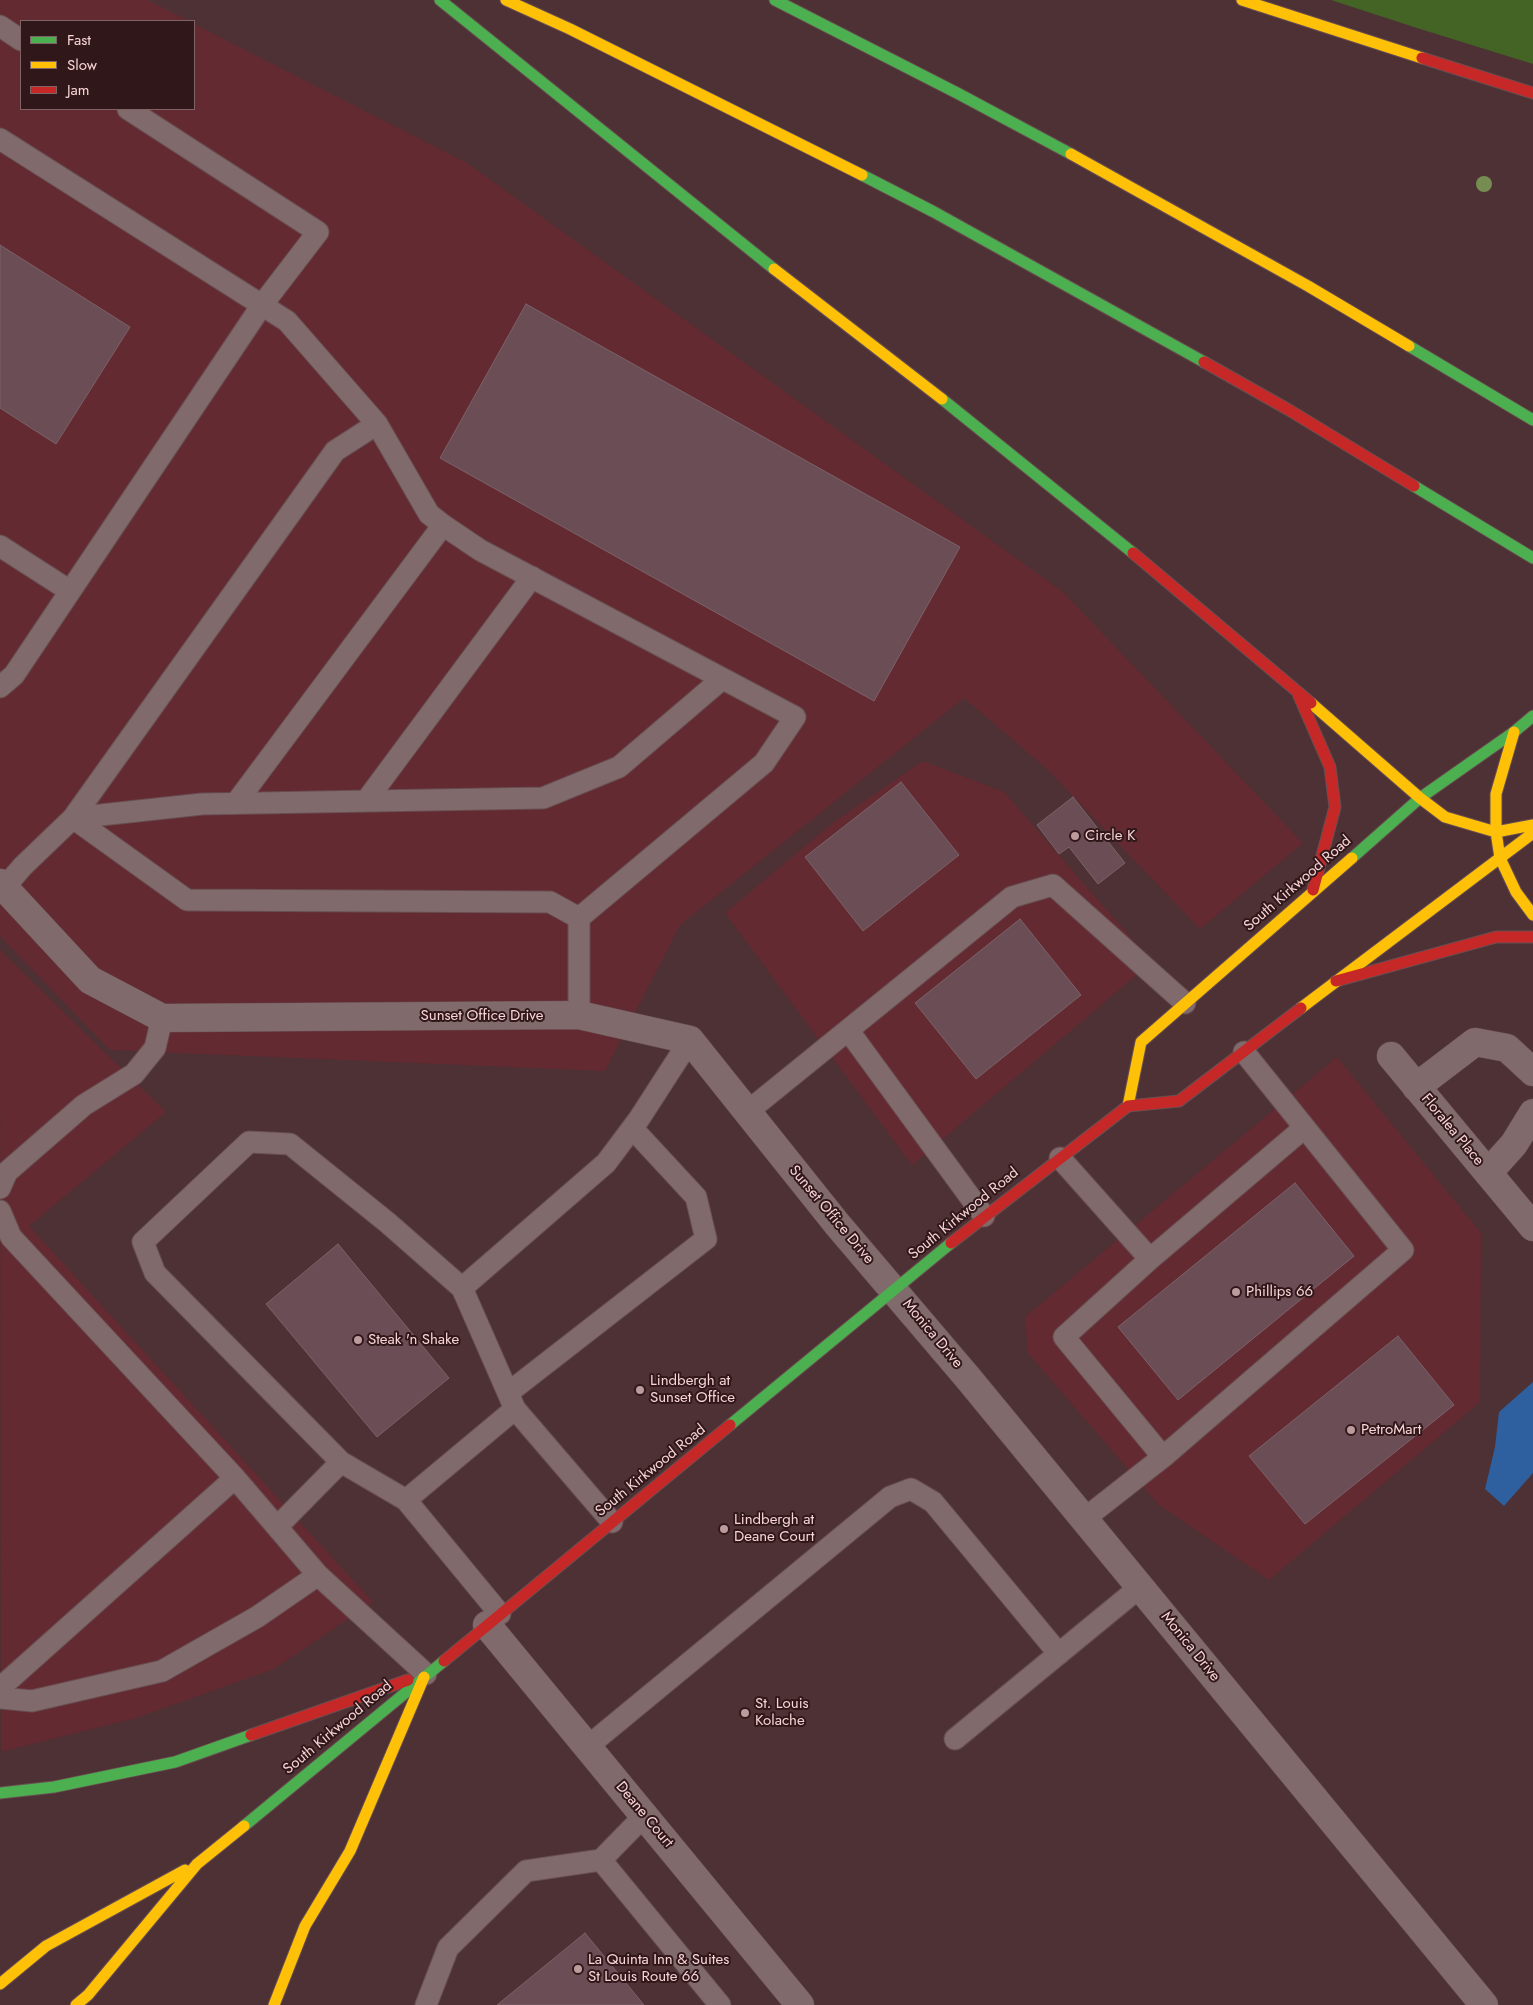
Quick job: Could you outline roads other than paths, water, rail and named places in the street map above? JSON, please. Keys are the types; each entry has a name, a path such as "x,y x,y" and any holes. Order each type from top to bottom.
{"main road":[{"path":"440,0 807,295 970,421 1295,688 1420,798 1445,816 1496,832 1533,825"},
{"path":"506,0 570,29 756,121 934,212 1105,305 1289,410 1533,558"},
{"path":"775,0 960,94 1140,191 1308,286 1533,420"},
{"path":"1242,0 1533,93"},
{"path":"1295,688 1330,767 1334,807 1313,890"},
{"name":"South Kirkwood Road","path":"76,2005 88,1995 197,1864 984,1216 1128,1106 1141,1042 1420,798 1514,732 1533,716"},
{"path":"1514,732 1496,794 1496,832 1500,858 1516,892 1533,915"},
{"path":"1128,1106 1179,1101 1533,833"},
{"path":"1336,981 1496,937 1533,938"},
{"path":"0,1793 54,1787 175,1762 426,1674"},
{"path":"274,2005 305,1926 350,1851 426,1674"},
{"name":"South Kirkwood Road","path":"0,1984 46,1946 197,1864"}],"street":[{"name":"Sunset Office Drive","path":"2,886 90,980 162,1018 580,1016 690,1040 837,1224 895,1290"},
{"name":"Floralea Place","path":"1416,1087 1475,1042 1507,1048 1533,1072"},
{"name":"Floralea Place","path":"1391,1056 1533,1227"},
{"name":"Floralea Place","path":"1488,1173 1514,1144 1533,1113"},
{"name":"Monica Drive","path":"895,1290 1484,2005"},
{"name":"Deane Court","path":"494,1620 587,1747 800,2005"}],"lane":[{"path":"0,26 20,39"},
{"path":"5,676 70,591 262,305 318,232 130,110"},
{"path":"0,138 287,321 376,424 429,514 443,525 480,550 795,718 764,763 579,918"},
{"path":"2,886 73,818 335,451 376,424"},
{"path":"236,803 443,525"},
{"path":"0,546 70,591"},
{"path":"366,801 532,577"},
{"path":"73,818 202,804 543,798 619,766 722,679"},
{"path":"73,818 187,900 550,902 579,918"},
{"path":"747,1112 1012,897 1053,885 1185,1003"},
{"path":"579,918 580,1016"},
{"path":"2,1175 84,1105 134,1074 154,1048 162,1018"},
{"path":"848,1030 984,1216"},
{"path":"462,1288 606,1163 633,1129 690,1040"},
{"path":"1084,1519 1163,1457 1404,1250 1244,1052"},
{"path":"1163,1457 1064,1337 1150,1259 1304,1128"},
{"path":"406,1500 511,1401 706,1239 696,1197 633,1129"},
{"path":"494,1620 406,1500 341,1462 155,1273 143,1242 249,1142 290,1144 388,1223 462,1288 511,1401 612,1522"},
{"path":"1060,1158 1150,1259"},
{"path":"0,1211 11,1238 235,1478 318,1575 426,1674"},
{"path":"277,1528 341,1462"},
{"path":"0,1688 235,1478"},
{"path":"587,1747 890,1497 911,1489 933,1502 1059,1654"},
{"path":"0,1698 32,1700 162,1671 257,1617 318,1575"},
{"path":"955,1739 1140,1587"},
{"path":"426,2005 448,1948 526,1871 601,1860 644,1816"},
{"path":"601,1860 720,2005"}],"water":[{"path":"1533,1382 1533,1473 1504,1506 1485,1489 1495,1447 1499,1412"}],"place":[{"name":"Circle K","path":"1075,836"},
{"name":"Phillips 66","path":"1236,1292"},
{"name":"Steak 'n Shake","path":"358,1340"},
{"name":"Lindbergh at Sunset Office","path":"640,1390"},
{"name":"PetroMart","path":"1351,1430"},
{"name":"Lindbergh at Deane Court","path":"724,1529"},
{"name":"St. Louis Kolache","path":"745,1713"},
{"name":"La Quinta Inn & Suites St Louis Route 66","path":"578,1969"}]}
